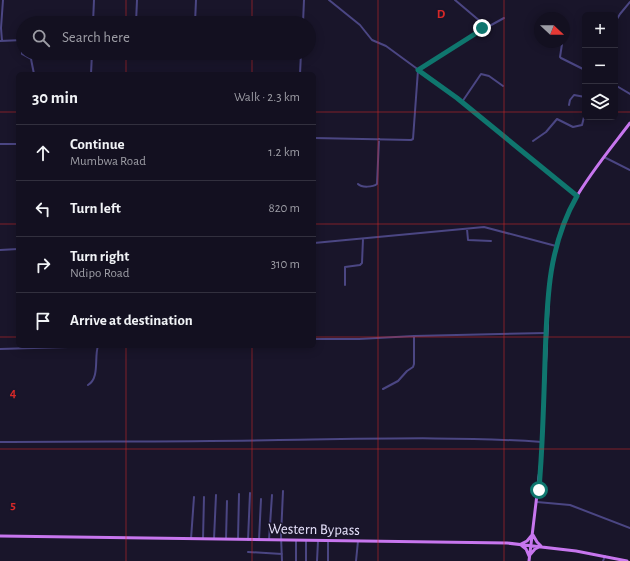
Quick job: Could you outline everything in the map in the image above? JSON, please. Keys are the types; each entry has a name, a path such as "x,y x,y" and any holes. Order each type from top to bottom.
{"main road":[{"path":"529,561 540,482 549,286 556,246 577,196 630,123"},
{"path":"519,544 527,541 533,534"},
{"path":"530,556 541,546 535,540 533,534"},
{"name":"Western Bypass","path":"0,536 473,542 541,546 627,561"},
{"path":"519,544 526,549 530,556"}],"street":[{"path":"3,0 1,41 16,40"},
{"path":"93,16 94,0"},
{"path":"136,16 137,0"},
{"path":"195,16 196,0"},
{"path":"303,16 304,0"},
{"path":"329,0 360,25 375,42 384,45 462,102 577,196"},
{"path":"455,0 481,22 484,29 504,18"},
{"path":"618,16 630,2"},
{"path":"418,70 478,32 483,26"},
{"path":"561,48 560,58 582,69"},
{"path":"32,60 34,72"},
{"path":"91,72 92,60"},
{"path":"300,72 301,60"},
{"path":"316,138 414,139 418,70"},
{"path":"462,102 481,74 489,76 503,86"},
{"path":"618,88 630,94"},
{"path":"569,104 574,95 582,96"},
{"path":"533,141 546,132 557,119 573,127 582,125 583,120"},
{"path":"358,184 361,186 374,186 377,184 379,139"},
{"path":"0,144 16,144"},
{"path":"604,157 630,170"},
{"path":"316,243 489,228 556,246"},
{"path":"467,229 468,240 491,241"},
{"path":"345,285 345,267 360,265 362,263 363,239"},
{"path":"0,250 16,249"},
{"path":"316,339 546,333"},
{"path":"383,389 398,381 413,367 414,336"},
{"path":"0,350 49,348"},
{"path":"88,385 94,375 98,348"},
{"path":"0,442 241,441 362,438 482,438 542,442"},
{"path":"282,561 281,540 283,491"},
{"path":"248,540 250,492"},
{"path":"238,539 239,494"},
{"path":"214,539 216,495"},
{"path":"269,540 272,495"},
{"path":"191,539 194,497"},
{"path":"203,539 204,497"},
{"path":"259,540 261,499"},
{"path":"226,539 227,501"},
{"path":"537,502 570,505 630,528"},
{"path":"296,540 296,561"},
{"path":"306,540 306,561"},
{"path":"317,561 318,541"},
{"path":"328,541 328,561"},
{"path":"356,561 358,541"},
{"path":"248,552 282,554"},
{"path":"604,561 605,556"}],"route":[{"path":"482,28 418,70 457,98 577,196 563,226 556,246 549,286 539,490"}]}
